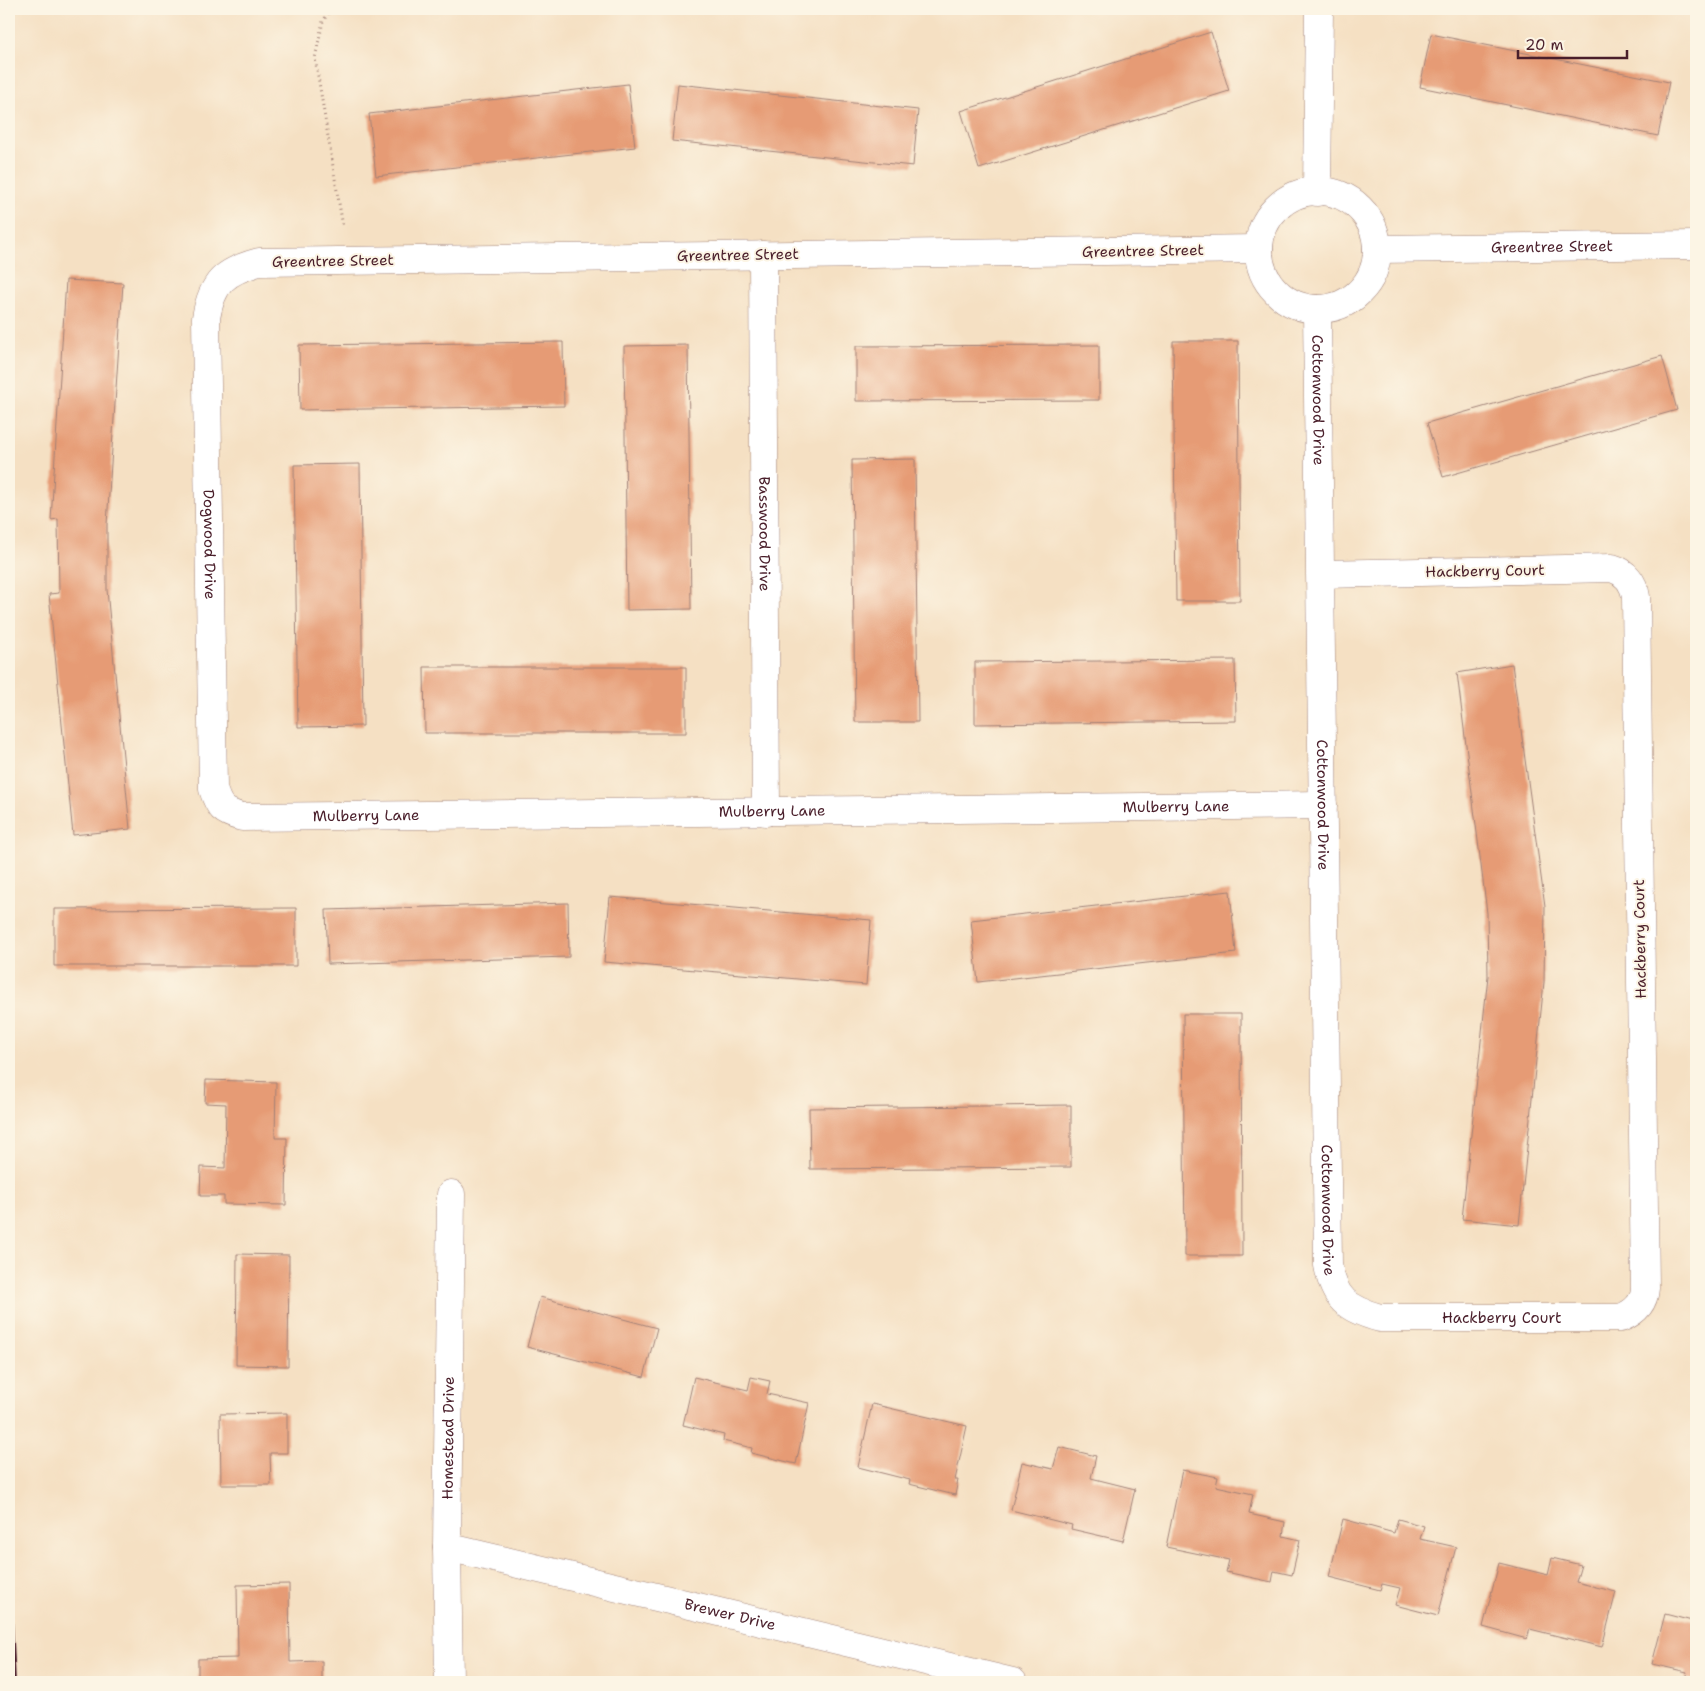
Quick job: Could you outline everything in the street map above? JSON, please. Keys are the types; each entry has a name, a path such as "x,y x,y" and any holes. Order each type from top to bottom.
{"street":[{"path":"1317,192 1319,9"},
{"path":"1317,192 1343,197 1363,212 1371,224 1377,249 1373,272 1360,292 1340,305 1317,309 1292,303 1281,296 1265,275 1260,263 1259,249 1264,227 1277,209 1295,196 1317,192"},
{"name":"Greentree Street","path":"1377,249 1696,245"},
{"name":"Greentree Street","path":"222,280 231,271 260,262 1259,249"},
{"name":"Basswood Drive","path":"763,255 766,812"},
{"name":"Dogwood Drive","path":"222,280 213,292 206,318 213,789 219,805 224,809"},
{"name":"Cottonwood Drive","path":"1317,309 1328,1265 1333,1286 1342,1299"},
{"name":"Hackberry Court","path":"1320,574 1612,568 1618,570 1634,585 1636,597 1645,1288 1643,1298 1633,1313 1621,1318 1380,1318 1361,1313 1342,1299"},
{"name":"Mulberry Lane","path":"224,809 228,813 242,816 1323,805"},
{"name":"Homestead Drive","path":"449,1682 448,1547 452,1194"},
{"name":"Brewer Drive","path":"448,1547 1013,1682"}],"path":[{"path":"331,9 322,21 315,58 348,260"}],"building":[{"path":"1211,32 1229,91 979,169 961,111"},
{"path":"1431,34 1669,82 1658,136 1420,87"},
{"path":"628,84 635,147 376,176 369,114"},
{"path":"678,84 918,110 913,166 672,141"},
{"path":"66,280 123,283 107,524 107,590 130,829 73,835 49,594 59,593 58,519 51,520"},
{"path":"1173,341 1238,341 1240,601 1176,601"},
{"path":"563,342 564,406 300,410 299,345"},
{"path":"688,345 691,609 627,610 624,346"},
{"path":"1099,345 1099,400 856,401 856,346"},
{"path":"1662,356 1677,410 1443,477 1427,423"},
{"path":"915,459 918,722 855,722 852,460"},
{"path":"360,464 363,726 298,727 294,465"},
{"path":"1235,660 1236,721 975,724 975,662"},
{"path":"1512,664 1545,906 1544,982 1519,1225 1462,1219 1488,976 1487,913 1457,673"},
{"path":"424,667 686,667 686,733 425,733"},
{"path":"1230,891 1236,953 978,982 971,920"},
{"path":"610,897 871,920 866,985 604,962"},
{"path":"568,903 569,957 328,964 326,910"},
{"path":"296,908 296,966 54,966 54,909"},
{"path":"1183,1014 1241,1014 1242,1256 1185,1256"},
{"path":"206,1080 276,1082 275,1138 287,1138 286,1205 224,1204 224,1196 200,1196 201,1167 225,1168 226,1104 205,1103"},
{"path":"1071,1105 1071,1167 810,1169 809,1108"},
{"path":"237,1254 289,1255 288,1366 236,1365"},
{"path":"540,1297 657,1328 644,1377 527,1347"},
{"path":"694,1377 748,1390 751,1377 770,1381 767,1394 809,1403 796,1464 751,1453 752,1448 723,1441 724,1435 683,1425"},
{"path":"872,1404 967,1426 955,1480 958,1480 955,1495 909,1484 910,1480 858,1467"},
{"path":"287,1413 287,1453 270,1453 271,1485 221,1485 220,1414"},
{"path":"1059,1447 1096,1456 1091,1478 1135,1489 1123,1541 1071,1529 1072,1525 1011,1510 1022,1462 1053,1469"},
{"path":"1182,1470 1218,1477 1216,1486 1253,1494 1249,1514 1285,1522 1283,1536 1300,1540 1292,1575 1274,1571 1272,1582 1226,1572 1229,1560 1166,1547"},
{"path":"1343,1519 1394,1533 1398,1519 1424,1526 1420,1539 1456,1547 1438,1616 1395,1605 1400,1588 1382,1584 1380,1590 1329,1577"},
{"path":"1552,1558 1581,1565 1576,1582 1616,1592 1602,1647 1530,1629 1527,1639 1483,1627 1499,1563 1548,1575"},
{"path":"289,1584 290,1662 322,1661 322,1682 198,1682 198,1659 238,1658 237,1585"},
{"path":"1665,1614 1696,1622 1696,1681 1685,1678 1687,1672 1652,1664"}],"railway":[{"path":"9,1579 14,1682"}]}
